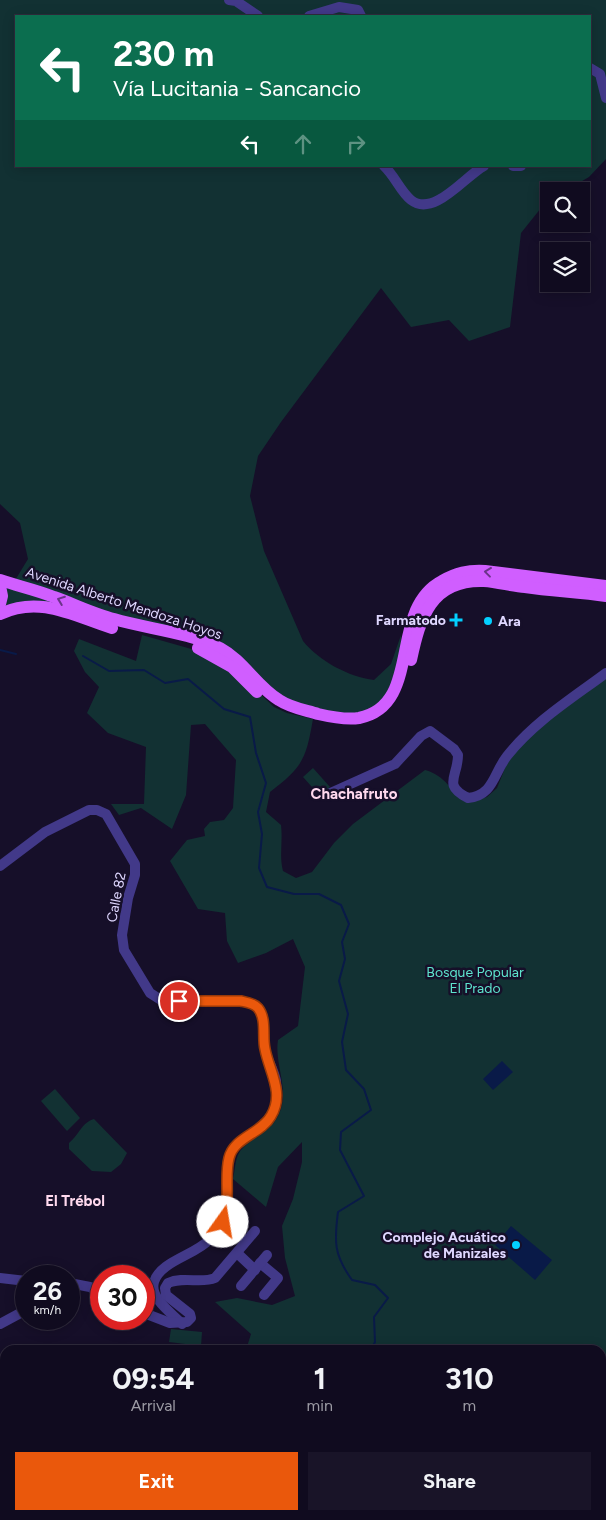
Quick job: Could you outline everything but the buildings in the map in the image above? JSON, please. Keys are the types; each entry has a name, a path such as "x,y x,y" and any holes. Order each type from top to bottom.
{"main road":[{"name":"Avenida Alberto Mendoza Hoyos","path":"0,580 53,596 114,619 220,648 237,659 270,694 280,701 291,707 332,717 347,718 359,718 375,712 394,693 399,679 408,632 418,603 434,585 454,574 469,570 485,571 606,586"},
{"name":"Avenida Alberto Mendoza Hoyos","path":"0,614 24,605 38,605 112,628 200,649 232,667 263,698 287,713 331,724 349,725 362,724 378,718 391,708 399,697 406,683 418,625 424,612 445,591 458,585 483,582 606,596"},
{"path":"0,586 2,596 0,604"}],"street":[{"path":"229,0 236,1 257,15"},
{"path":"312,15 339,7 358,10 360,15"},
{"path":"591,69 600,74 606,98"},
{"path":"385,167 395,177 405,194 414,202 423,204 446,197 475,171 482,167"},
{"path":"326,795 342,786 395,764 421,736 430,731 454,748 458,755 452,779 456,792 468,798 485,794 491,787 506,758 531,729 606,673"},
{"name":"Calle 82","path":"0,866 45,832 89,810 97,810 106,814 135,864 135,875 128,898 122,935 124,950 154,998 170,1001 241,1001 250,1003 258,1008 263,1021 264,1049 276,1081 276,1096 272,1115 259,1130 232,1148 228,1159 229,1195 223,1222 210,1240 169,1264 158,1274 153,1283 154,1292 161,1304 187,1321"},
{"path":"155,1317 170,1323 187,1321 190,1314 166,1295 165,1288 168,1282 192,1278 209,1281 215,1278 255,1231"},
{"path":"237,1253 261,1263 278,1278 264,1295"},
{"path":"241,1286 261,1263"},
{"path":"0,1278 15,1280"},
{"path":"0,1324 15,1316"}],"green space":[{"path":"0,0 606,0 606,159 589,177 580,182 540,182 540,209 521,233 510,327 469,341 449,320 411,327 381,288 281,422 258,456 250,496 264,551 303,641 317,655 335,667 345,672 374,680 391,664 401,635 403,660 394,693 359,718 291,707 219,648 114,619 14,582 28,559 20,523 0,504"},
{"path":"3,585 40,596 66,608 1,609"},
{"name":"Bosque Popular El Prado","path":"142,635 216,656 232,667 274,707 287,713 313,719 308,744 301,761 290,776 270,792 266,812 281,825 281,860 283,871 296,878 312,872 334,843 353,824 425,770 438,776 468,802 487,797 497,788 507,763 523,743 557,713 606,676 606,1345 248,1345 251,1334 215,1302 237,1298 272,1305 295,1296 285,1258 282,1226 293,1199 302,1162 302,1142 278,1167 266,1207 233,1179 236,1162 242,1148 274,1123 282,1107 283,1088 278,1059 278,1040 298,1026 305,967 293,939 266,953 238,963 227,941 225,913 198,909 170,861 187,840 205,836 204,829 210,822 224,820 233,808 236,760 205,724 191,725 186,795 172,829 141,808 119,815 111,804 144,804 146,747 108,733 87,713 99,687 85,672 74,651 79,639 136,661"},
{"path":"313,768 330,787 320,796 303,777"},
{"path":"55,1089 80,1118 67,1131 41,1101"},
{"path":"94,1119 127,1153 121,1164 111,1172 92,1171 69,1149 69,1143 83,1126"},
{"path":"171,1329 202,1332 201,1345 169,1342"}],"water":[{"path":"502,1061 513,1072 493,1090 483,1079"},
{"path":"511,1226 552,1260 535,1280 495,1245"}],"waterway":[{"path":"0,650 16,654"},
{"path":"83,656 109,671 144,670 165,683 188,679 224,709 250,717 256,753 266,783 258,812 262,834 259,868 267,887 294,894 319,894 341,905 349,924 342,942 345,959 339,981 348,1014 342,1042 346,1070 364,1089 371,1110 341,1132 340,1150 364,1196 338,1212 336,1240 342,1263 352,1280 375,1285 388,1298 374,1317 374,1345"}],"place":[{"name":"Farmatodo","path":"456,620"},
{"name":"Ara","path":"488,621"},
{"name":"Complejo Acuático de Manizales","path":"516,1245"}],"district":[{"name":"Chachafruto","path":"354,794"},
{"name":"El Trébol","path":"75,1201"}],"route":[{"path":"179,1001 241,1001 250,1003 258,1008 263,1021 264,1049 276,1081 276,1096 272,1115 259,1130 232,1148 228,1159 229,1195 223,1222"}]}
